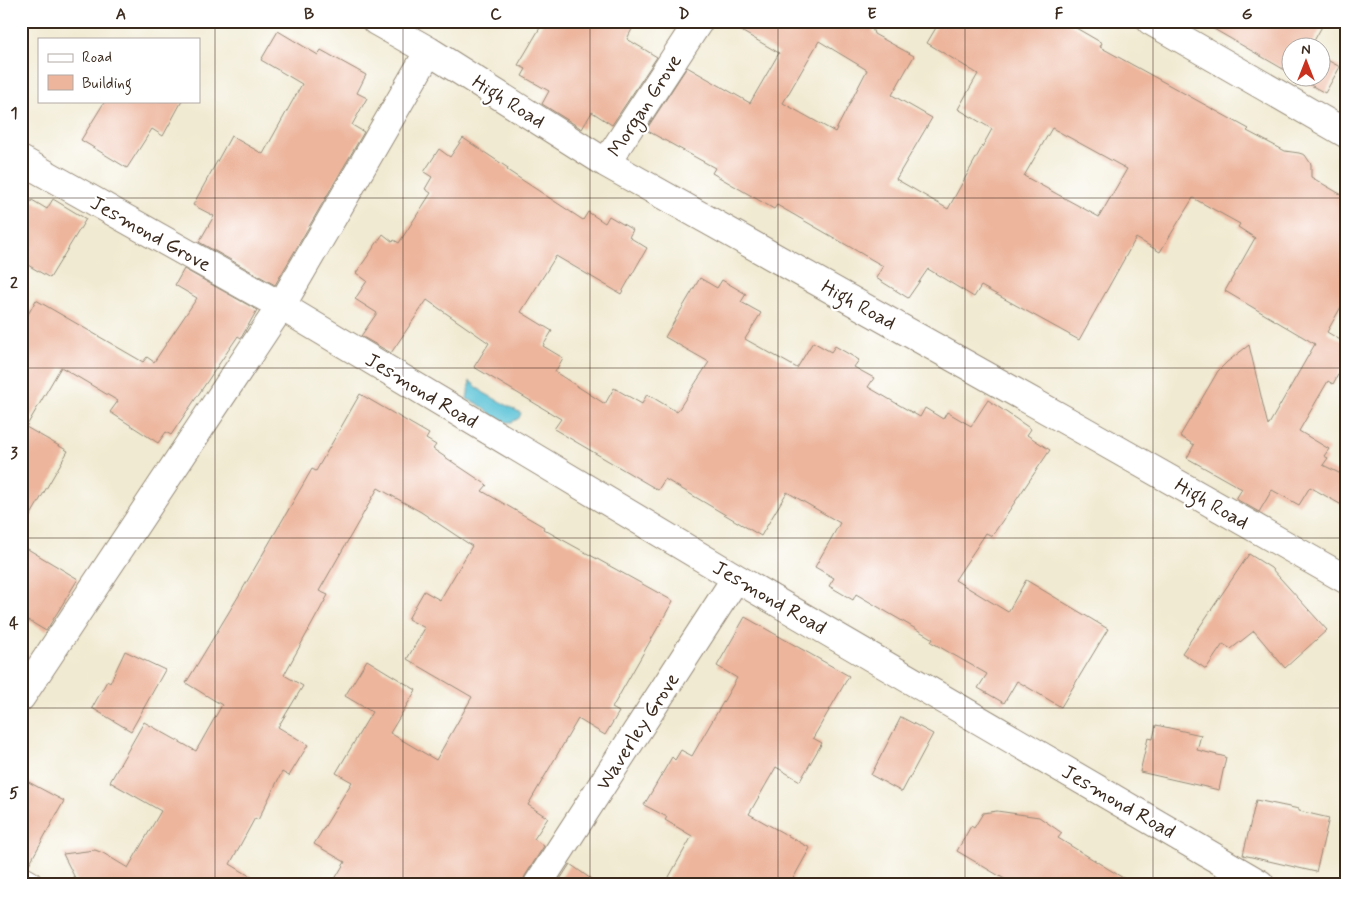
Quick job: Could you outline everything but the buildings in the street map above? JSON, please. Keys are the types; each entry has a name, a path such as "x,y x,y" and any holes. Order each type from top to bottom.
{"street":[{"name":"High Road","path":"376,21 429,51 606,163 1347,580"},
{"name":"Morgan Grove","path":"606,163 699,21"},
{"path":"1151,21 1347,134"},
{"path":"21,697 282,306 429,51"},
{"name":"Jesmond Grove","path":"21,160 282,306"},
{"name":"Jesmond Road","path":"282,306 736,578 1260,884"},
{"name":"Waverley Grove","path":"538,884 736,578"},
{"path":"21,880 28,884"}],"water":[{"path":"470,381 484,393 521,413 519,418 512,422 499,420 477,403 467,399"}]}
